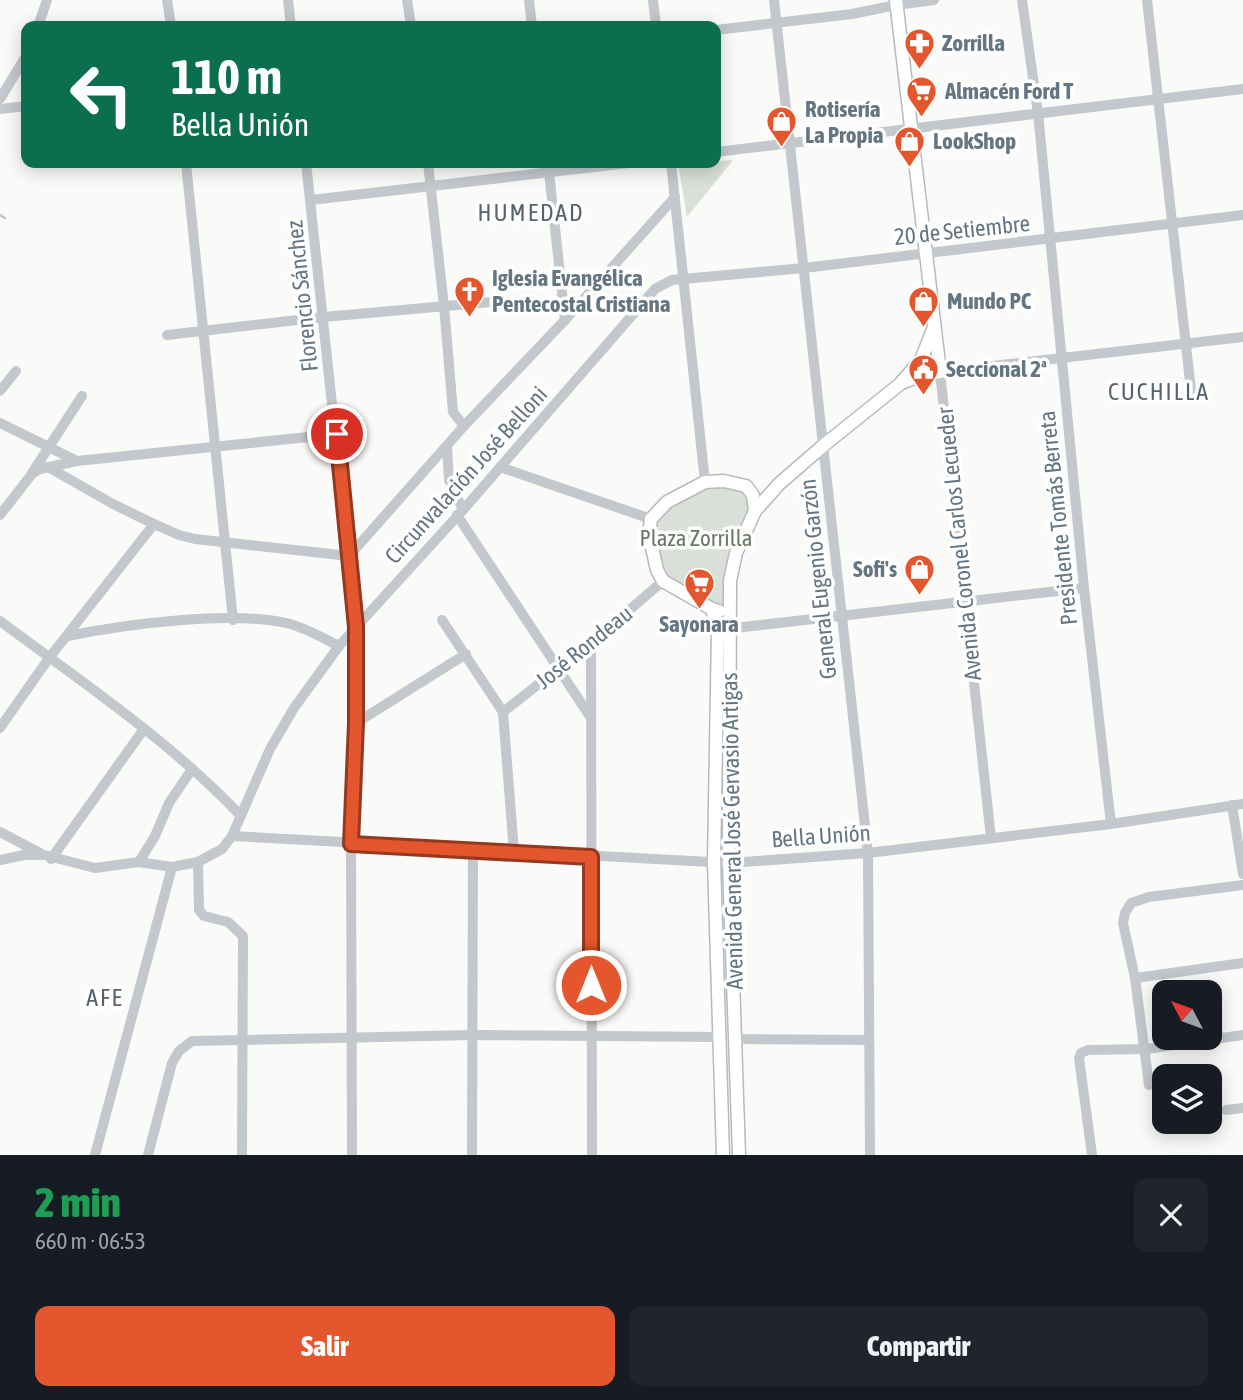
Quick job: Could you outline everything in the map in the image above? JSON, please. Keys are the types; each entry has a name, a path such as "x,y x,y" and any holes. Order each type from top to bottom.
{"main road":[{"name":"Avenida Coronel Carlos Lecueder","path":"896,2 940,372"},
{"path":"755,511 779,484 900,384 921,360 934,327"},
{"path":"900,384 914,377 940,372"},
{"path":"730,605 723,611 712,609 663,581 657,570 649,534 651,519 667,502 705,482 724,481 763,489 779,484"},
{"path":"747,486 753,495 755,511"},
{"name":"Avenida General José Gervasio Artigas","path":"723,1155 714,862 725,629 736,553 755,511"},
{"name":"Avenida General José Gervasio Artigas","path":"712,609 725,629 729,863 739,1155"}],"street":[{"path":"40,21 47,0"},
{"path":"167,0 170,21"},
{"path":"288,0 290,21"},
{"path":"407,0 410,21"},
{"path":"529,0 531,21"},
{"path":"653,0 655,21"},
{"name":"General Eugenio Garzón","path":"774,0 868,853 870,1155"},
{"path":"721,29 852,14 896,2 934,0"},
{"name":"Presidente Tomás Berreta","path":"1022,0 1038,113 1084,588 1111,824"},
{"path":"1147,0 1191,390"},
{"path":"0,99 21,64"},
{"path":"721,151 1243,89"},
{"path":"0,109 21,107"},
{"path":"186,168 233,620"},
{"name":"Florencio Sánchez","path":"307,168 356,627 356,723 351,844 352,1155"},
{"path":"428,168 453,412 464,426"},
{"path":"311,200 548,168 565,320"},
{"path":"672,168 705,482"},
{"name":"Circunvalación José Belloni","path":"349,556 464,426 565,320 675,197"},
{"name":"20 de Setiembre","path":"684,279 1050,240 1243,215"},
{"name":"Circunvalación José Belloni","path":"47,857 95,868 139,862 172,867 198,862 222,849 232,836 270,748 294,708 339,646 460,513 655,289 663,283 684,279"},
{"path":"167,335 502,301"},
{"path":"940,372 1243,337"},
{"path":"0,391 16,371"},
{"name":"Avenida Coronel Carlos Lecueder","path":"940,372 991,838"},
{"path":"0,515 32,474 82,397"},
{"path":"0,422 78,461"},
{"path":"32,474 48,467 78,461 337,434"},
{"path":"447,447 449,480 460,513 589,716"},
{"path":"48,467 113,504 179,535 349,556"},
{"path":"500,467 651,519"},
{"path":"0,728 49,658 154,524"},
{"name":"José Rondeau","path":"503,712 591,643 663,581"},
{"path":"725,629 1084,588"},
{"path":"68,635 186,621 233,620 287,623 307,629 339,646"},
{"path":"0,621 144,729 218,791 241,816"},
{"path":"442,621 503,712 514,852"},
{"path":"591,643 589,716 592,1155"},
{"path":"356,723 466,654"},
{"path":"47,857 144,729"},
{"path":"139,862 155,836 169,803 192,769"},
{"path":"1238,805 1243,874"},
{"name":"Bella Unión","path":"232,836 729,863 868,853 1111,824 1238,805"},
{"path":"0,832 47,857"},
{"path":"472,1155 473,850"},
{"path":"0,860 24,855 47,857"},
{"path":"198,862 199,910 204,916 228,922 243,936 242,1155"},
{"path":"95,1155 172,867"},
{"path":"1149,1085 1135,978 1123,923 1125,913 1132,903 1149,897 1243,885"},
{"path":"1135,978 1243,964"},
{"path":"148,1155 172,1063 179,1051 192,1041 473,1035 720,1037"},
{"path":"1092,1155 1079,1058 1081,1053 1088,1050 1146,1049 1243,1035"},
{"path":"735,1039 869,1040"},
{"path":"1226,1110 1243,1108"}],"green space":[{"path":"733,160 687,217 679,168 721,168 721,161"},
{"name":"Plaza Zorrilla","path":"714,485 741,491 749,497 750,512 725,606 722,608 670,580 662,568 654,529 663,511 700,488"}],"waterway":[{"path":"0,215 5,218"}],"place":[{"name":"Zorrilla","path":"919,70"},
{"name":"Almacén Ford T","path":"922,118"},
{"name":"Rotisería La Propia","path":"782,149"},
{"name":"LookShop","path":"910,168"},
{"name":"Iglesia Evangélica Pentecostal Cristiana","path":"469,318"},
{"name":"Mundo PC","path":"924,328"},
{"name":"Seccional 2ª","path":"923,396"},
{"name":"Sofi's","path":"920,596"},
{"name":"Sayonara","path":"699,610"}],"district":[{"name":"HUMEDAD","path":"531,213"},
{"name":"CUCHILLA","path":"1159,392"},
{"name":"AFE","path":"105,998"}],"route":[{"path":"337,434 356,627 356,723 351,844 591,857 591,985"}]}
